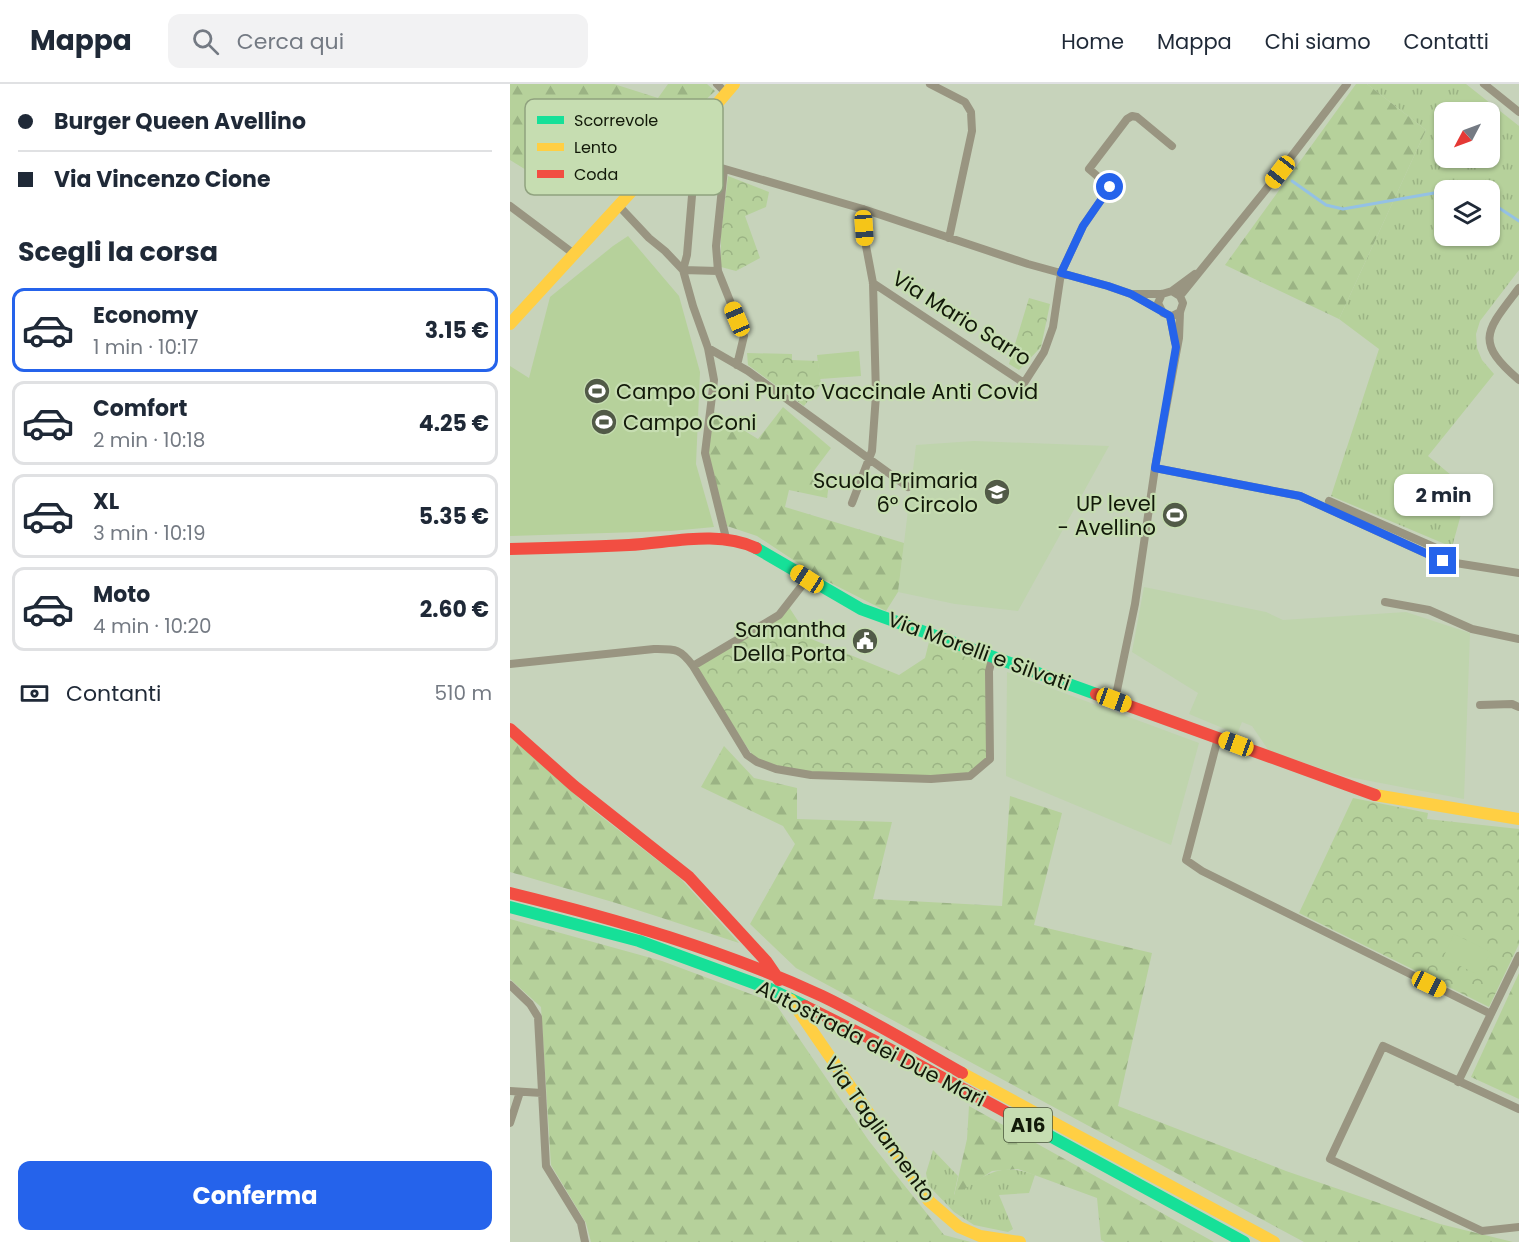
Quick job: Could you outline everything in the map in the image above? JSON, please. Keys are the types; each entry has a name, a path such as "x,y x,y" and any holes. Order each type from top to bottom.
{"main road":[{"path":"716,99 726,87"},
{"path":"510,324 628,195"},
{"name":"Via Morelli e Silvati","path":"510,549 645,545 726,538 750,545 773,556 807,579 861,609 1379,797 1519,819"},
{"name":"Via Tagliamento","path":"510,729 574,786 689,877 766,961 838,1072 929,1201 959,1227 980,1236 1020,1242"},
{"name":"Autostrada dei Due Mari","path":"510,893 633,925 757,969 824,998 1274,1242"},
{"name":"Autostrada dei Due Mari","path":"510,908 639,941 770,989 812,1008 1244,1242"}],"street":[{"path":"930,84 965,102 971,112 972,131 949,238"},
{"path":"1180,296 1347,84"},
{"path":"1484,84 1519,112"},
{"path":"1061,273 1083,226 1110,187 1089,169 1127,118 1137,117 1172,146"},
{"path":"723,179 724,169 863,209 1131,294 1170,316 1176,347"},
{"path":"683,270 687,255 692,195"},
{"path":"721,195 716,246 718,271 744,336 737,365"},
{"path":"618,205 683,270 708,348 714,380 705,453 726,538"},
{"path":"510,206 574,254"},
{"path":"852,503 872,452 876,395 873,283 866,246 863,209"},
{"path":"1131,294 1162,294 1172,291 1205,266"},
{"path":"683,270 718,271"},
{"name":"Via Mario Sarro","path":"873,283 1024,383 1044,352 1053,327 1061,273"},
{"path":"1519,288 1496,320 1489,336 1491,352 1502,366 1519,380"},
{"path":"1114,700 1135,604 1183,303 1180,296 1172,291"},
{"path":"1160,310 1158,303 1162,294"},
{"path":"1170,316 1180,312"},
{"path":"708,348 737,365 908,487"},
{"path":"1155,468 1300,496 1443,561 1519,573"},
{"path":"1329,501 1434,547 1443,561"},
{"path":"693,666 779,615 807,579"},
{"path":"1385,602 1429,610 1472,629 1519,639"},
{"path":"510,664 673,649 683,652 747,755 757,762 776,769 811,775 931,779 970,776 990,759 989,671 993,656"},
{"path":"1480,705 1512,704 1519,707"},
{"path":"1218,738 1186,860 1202,871 1491,1014"},
{"path":"1458,1082 1519,956"},
{"path":"510,985 530,1004 538,1017 546,1166 581,1223 585,1242"},
{"path":"1519,1109 1383,1046 1330,1159 1482,1231 1519,1227"},
{"path":"510,1091 542,1093"},
{"path":"510,1123 520,1092"}],"shaded area":[{"name":"Scuola Primaria 6° Circolo","path":"974,441 1109,446 1018,611 955,604 898,592 916,445"},
{"path":"1144,587 1266,612 1283,620 1406,612 1470,633 1464,799 1344,776 1269,751 1252,726 1242,722 1237,734 1189,714 1198,693 1132,652"},
{"path":"1007,672 1199,743 1171,845 1006,776"}],"green space":[{"path":"510,84 614,84 658,98 668,84 707,84 715,91 707,99 525,99 525,169 510,160"},
{"path":"1356,84 1367,84 1426,130 1339,319 1225,265"},
{"path":"1367,84 1466,84 1489,102 1434,102 1434,168 1500,168 1500,111 1519,126 1519,270 1480,321 1476,334 1477,348 1482,360 1494,374 1428,456 1468,489 1452,547 1331,496 1379,349 1339,319 1426,130"},
{"path":"728,176 769,192 766,207 745,216 760,258 736,271 721,267 721,233"},
{"name":"Campo Coni","path":"628,236 679,296 700,372 696,464 714,527 671,531 510,536 510,366 529,378 550,297"},
{"path":"1029,298 1050,304 1041,347 1019,370 1009,364"},
{"path":"859,351 861,376 820,379 817,355"},
{"path":"747,353 792,354 792,360 818,361 821,384 804,406 748,365"},
{"path":"783,407 831,448 813,472 829,484 827,498 789,490 785,507 904,543 898,592 886,611 819,577 757,536 727,526 708,452 714,412 758,439"},
{"path":"787,604 809,638 899,675 925,658 931,634 993,656 990,759 970,776 811,775 757,762 693,666 779,615"},
{"path":"510,733 584,803 680,878 739,943 510,872"},
{"path":"724,746 754,778 797,788 797,819 892,822 873,899 1002,906 1010,796 1062,813 1034,925 1152,953 1118,1106 1286,1171 1440,1224 1513,1242 1304,1242 796,968 750,924 795,844 783,826 701,787"},
{"path":"1353,798 1428,813 1427,819 1519,829 1519,944 1489,1007 1299,913"},
{"path":"510,919 662,961 775,1003 869,1141 944,1235 971,1242 591,1242 586,1223 551,1165 541,1007 510,979"},
{"path":"1454,934 1491,952 1479,975 1443,958"},
{"path":"1519,973 1519,1099 1471,1077"},
{"path":"969,1106 1214,1242 1105,1242 1101,1240 1097,1198 1018,1169 992,1171 954,1196 967,1139"},
{"path":"933,1150 958,1176 954,1195 983,1177 1001,1170 1022,1171 1035,1175 1029,1193 999,1195 1013,1229 1008,1232 974,1225 954,1212 928,1185 926,1173"}],"waterway":[{"path":"1292,181 1326,205 1343,209 1434,193"},
{"path":"1500,209 1519,221"}],"traffic: fast":[{"path":"756,548 861,609 1096,694"},
{"path":"510,907 639,941 770,989 805,1006"},
{"path":"1017,1118 1244,1242"}],"traffic: slow":[{"path":"721,99 734,84"},
{"path":"510,324 628,195"},
{"path":"1375,795 1519,819"},
{"path":"791,1000 929,1201 959,1227 980,1236 1020,1242"},
{"path":"962,1073 1274,1242"}],"traffic: jam":[{"path":"510,549 629,545 693,539 725,540 756,548"},
{"path":"1096,694 1375,795"},
{"path":"510,729 574,786 689,877 766,961 779,980"},
{"path":"510,893 669,937 785,979 893,1033 962,1073"},
{"path":"805,1006 1017,1118"}],"place":[{"name":"Campo Coni Punto Vaccinale Anti Covid","path":"597,391"},
{"name":"Campo Coni","path":"604,422"},
{"name":"Scuola Primaria 6° Circolo","path":"997,492"},
{"name":"UP level - Avellino","path":"1175,515"},
{"name":"Samantha Della Porta","path":"865,641"}],"route":[{"path":"1110,187 1083,226 1061,273 1131,294 1170,316 1176,347 1155,468 1300,496 1443,561"}]}
